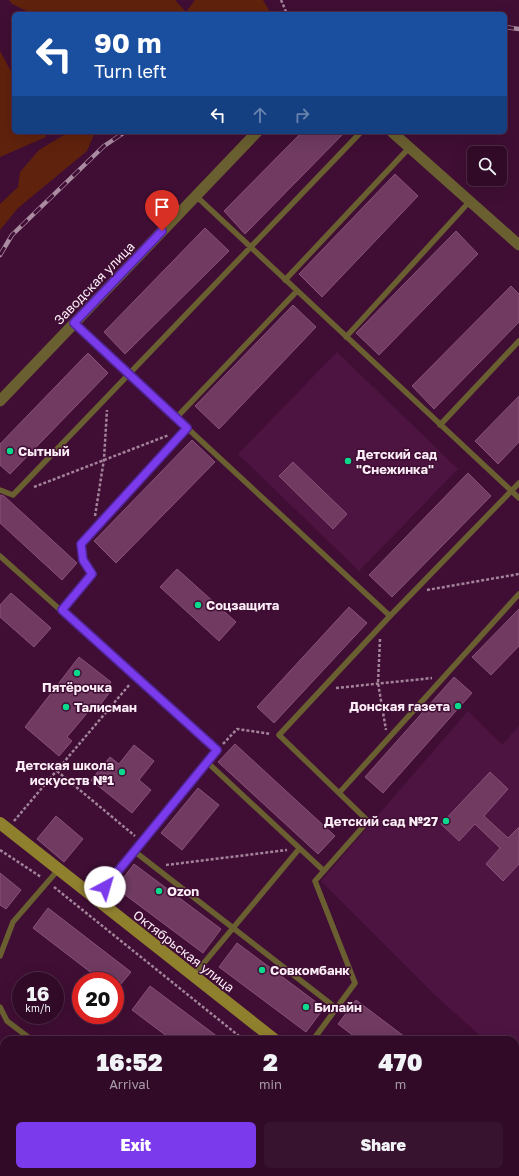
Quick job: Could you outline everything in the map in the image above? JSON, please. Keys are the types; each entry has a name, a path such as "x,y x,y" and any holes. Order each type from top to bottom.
{"main road":[{"name":"Октябрьская улица","path":"3,826 271,1036"}],"street":[{"name":"Заводская улица","path":"0,401 255,134"},
{"path":"394,134 519,245"}],"lane":[{"path":"0,490 13,495 359,134"},
{"path":"285,280 409,148"},
{"path":"196,196 519,498"},
{"path":"346,337 470,201"},
{"path":"176,418 297,291"},
{"path":"74,323 390,616"},
{"path":"440,425 519,340"},
{"path":"62,610 92,574 83,560 81,544 187,428"},
{"path":"316,1036 355,983 315,881 368,821 279,736 381,625 519,482"},
{"path":"0,556 217,750 95,899"},
{"path":"339,794 519,594"},
{"path":"207,762 324,871"},
{"path":"193,976 299,849"},
{"path":"134,851 336,1008"},
{"path":"0,956 13,922 58,870"},
{"path":"0,1007 7,1021 27,1036"}],"path":[{"path":"281,0 286,12"},
{"path":"92,533 104,459 108,396"},
{"path":"13,495 187,428"},
{"path":"412,593 519,574"},
{"path":"381,625 378,683 387,740"},
{"path":"3,826 56,771 136,677"},
{"path":"322,689 444,677"},
{"path":"217,750 237,729 279,736"},
{"path":"56,771 142,842"},
{"path":"154,866 299,849"},
{"path":"0,850 32,870 239,1036"}],"shaded area":[{"path":"9,0 175,0 186,12 29,12 12,4"},
{"path":"195,0 263,0 270,12 186,12"},
{"path":"0,51 12,73 12,134 45,134 46,137 0,157"},
{"path":"66,134 94,134 87,151 18,208 0,230 0,204 18,187 20,172 39,150"},
{"name":"Детский сад \"Снежинка\"","path":"337,352 458,469 359,571 238,454"},
{"name":"Детский сад №27","path":"468,711 502,745 519,726 519,1036 481,1036 437,997 321,881"}],"building":[{"path":"300,134 343,134 245,234 224,211"},
{"path":"395,174 418,196 322,297 299,274"},
{"path":"205,228 229,251 125,354 104,332"},
{"path":"456,231 478,254 379,355 356,333"},
{"path":"511,286 519,294 519,322 434,409 412,386"},
{"path":"293,305 316,327 219,429 195,406"},
{"path":"88,353 108,373 10,474 0,465 0,444"},
{"path":"519,396 519,442 498,464 475,441"},
{"path":"192,440 215,462 116,563 94,541"},
{"path":"293,462 347,514 333,529 279,476"},
{"path":"468,473 491,496 392,597 369,575"},
{"path":"0,495 4,496 77,563 62,580 0,523"},
{"name":"Соцзащита","path":"177,569 236,622 219,641 160,587"},
{"path":"11,593 51,628 34,647 0,617 0,605"},
{"path":"349,607 367,623 274,723 257,707"},
{"path":"519,609 519,646 491,675 472,657"},
{"name":"Талисман","path":"79,657 111,682 106,689 110,692 97,709 93,706 67,737 72,741 59,756 25,727"},
{"path":"454,677 472,693 383,793 365,777"},
{"path":"235,744 335,836 318,854 218,762"},
{"name":"Детская школа искусств №1","path":"134,745 154,761 139,780 151,790 132,813 91,780 110,757 119,764"},
{"path":"490,772 508,789 484,816 508,838 519,827 519,864 503,881 486,864 500,848 475,824 459,841 441,824"},
{"path":"198,788 219,805 182,850 161,833"},
{"path":"56,816 83,839 64,862 37,839"},
{"path":"134,864 221,929 203,953 116,888"},
{"path":"0,873 21,890 6,909 0,905"},
{"path":"48,908 131,972 124,980 124,972 90,972 33,928"},
{"path":"237,943 324,1008 306,1032 219,967"},
{"path":"150,986 217,1036 167,1036 132,1010"},
{"path":"356,1000 404,1036 354,1036 338,1024"}],"railway":[{"path":"507,27 519,29"},
{"path":"0,255 12,235 104,146 122,134"}],"place":[{"name":"Сытный","path":"10,451"},
{"name":"Детский сад \"Снежинка\"","path":"348,461"},
{"name":"Соцзащита","path":"198,605"},
{"name":"Пятёрочка","path":"77,673"},
{"name":"Донская газета","path":"458,706"},
{"name":"Талисман","path":"66,707"},
{"name":"Детская школа искусств №1","path":"122,772"},
{"name":"Детский сад №27","path":"446,821"},
{"name":"Ozon","path":"159,891"},
{"name":"Совкомбанк","path":"262,970"},
{"name":"Билайн","path":"306,1007"}],"route":[{"path":"105,887 217,750 62,610 92,574 83,560 81,544 187,428 74,323 162,231"}]}
